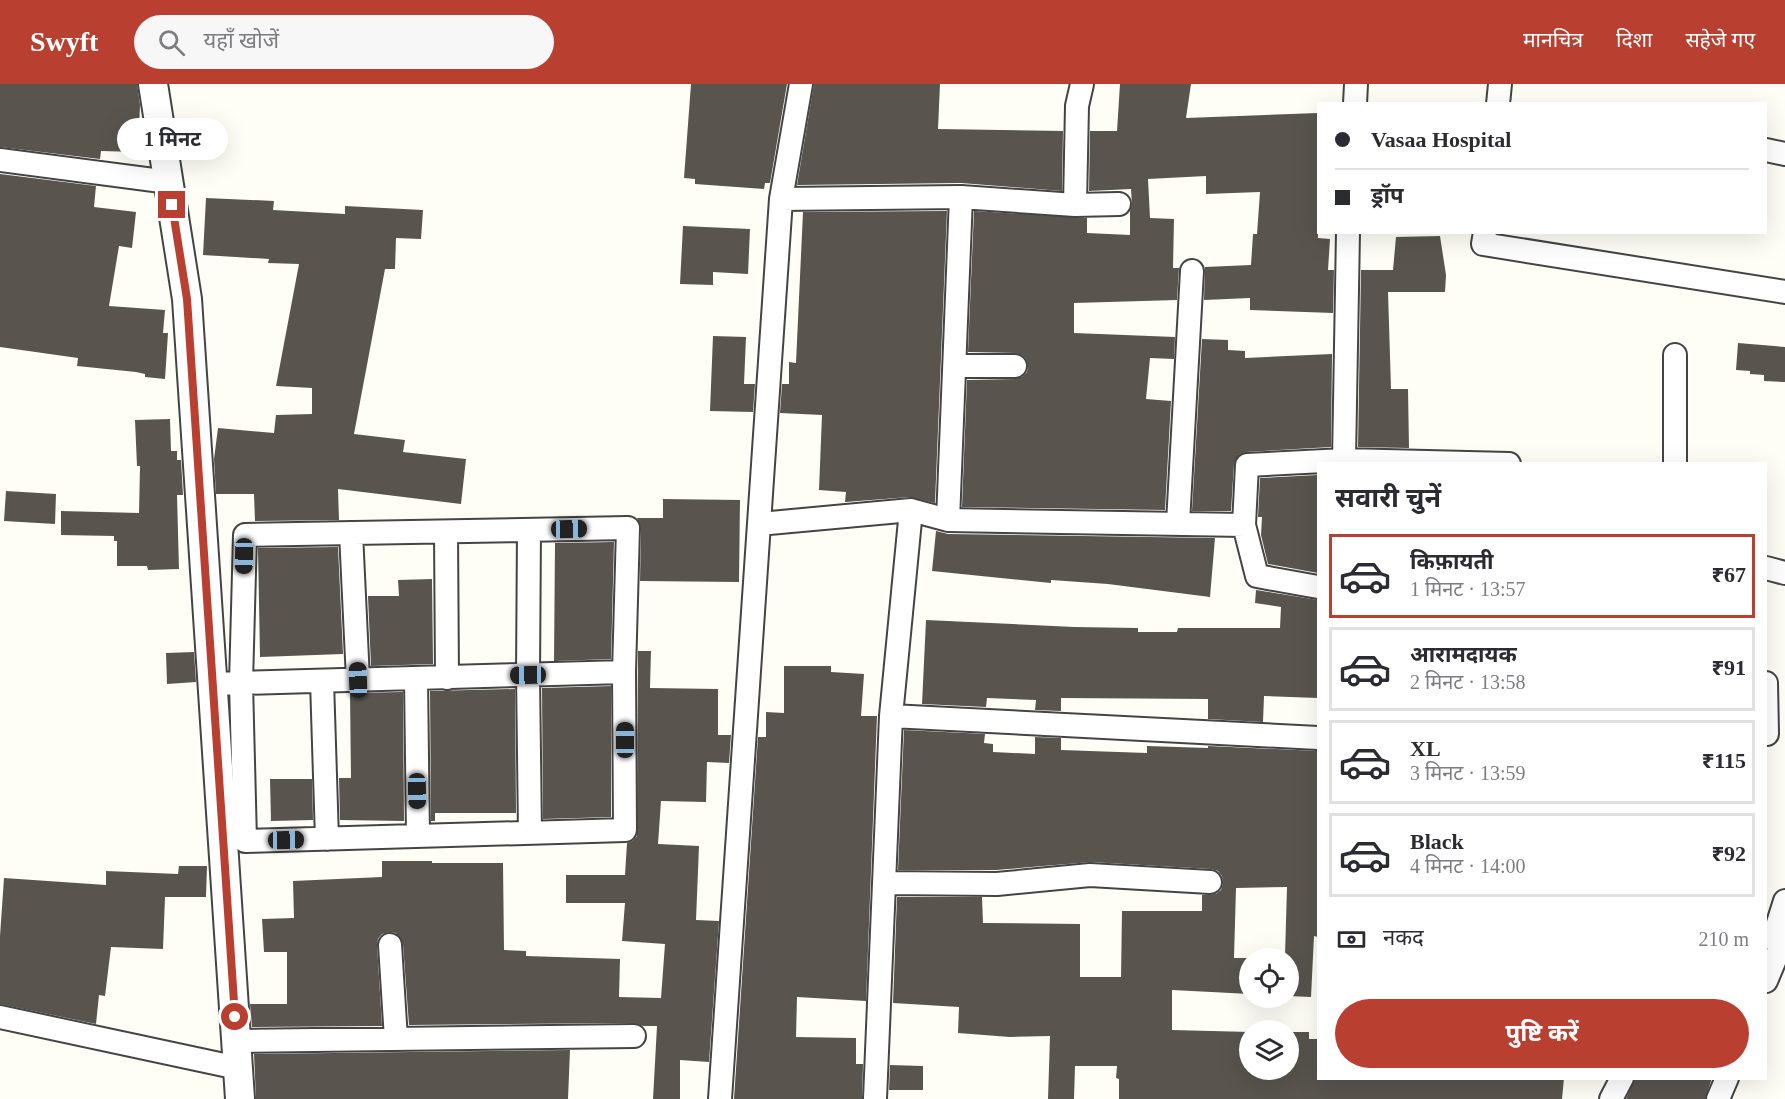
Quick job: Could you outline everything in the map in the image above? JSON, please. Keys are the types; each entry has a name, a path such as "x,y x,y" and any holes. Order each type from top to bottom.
{"street":[{"path":"153,84 187,299 240,1099"},
{"path":"720,1099 781,199 801,84"},
{"path":"1075,205 1077,106 1082,84"},
{"path":"1355,102 1356,84"},
{"path":"1498,102 1500,84"},
{"path":"1767,150 1785,154"},
{"path":"0,159 169,182"},
{"path":"781,199 961,198 1075,205 1119,204"},
{"path":"948,520 961,198"},
{"path":"1344,460 1348,234"},
{"path":"1485,234 1483,244 1785,292"},
{"path":"1178,523 1192,272"},
{"path":"1675,355 1675,462"},
{"path":"956,366 1015,366"},
{"path":"1317,587 1257,576 1244,525 1247,465 1344,460 1426,462"},
{"path":"759,524 911,510 948,520 1244,525"},
{"path":"875,1099 886,883 891,716 911,510"},
{"path":"628,528 624,672 625,830 245,841 241,683 244,535 446,532 628,528"},
{"path":"529,530 530,833"},
{"path":"446,532 447,678"},
{"path":"351,533 358,680"},
{"path":"1767,568 1785,573"},
{"path":"212,684 624,672"},
{"path":"416,678 418,836"},
{"path":"322,681 327,839"},
{"path":"1767,692 1772,734"},
{"path":"891,716 1317,738"},
{"path":"886,883 997,884 1090,875 1210,882"},
{"path":"1767,977 1785,901"},
{"path":"390,945 396,1039"},
{"path":"0,1017 237,1055 396,1039 634,1036"},
{"path":"1611,1099 1621,1080"},
{"path":"1718,1099 1725,1080"}],"building":[{"path":"0,84 137,84 140,105 138,152 101,151 100,159 0,147"},
{"path":"691,84 787,84 770,183 765,183 764,189 695,184 695,179 684,178"},
{"path":"814,84 940,84 938,129 1063,131 1062,191 961,183 797,185"},
{"path":"1120,84 1191,84 1186,118 1317,113 1317,234 1318,238 1330,239 1328,270 1334,270 1333,313 1250,310 1250,298 1204,300 1205,267 1251,265 1253,234 1257,234 1260,192 1206,194 1206,176 1148,179 1150,218 1174,219 1173,268 1179,268 1177,300 1074,303 1074,333 1175,337 1174,359 1150,358 1146,399 1171,401 1165,510 962,507 967,380 1016,379 1027,372 1028,367 1026,359 1016,353 968,352 974,211 1087,218 1087,233 1130,235 1131,189 1089,191 1090,131 1117,131"},
{"path":"0,174 96,186 94,207 136,212 132,248 119,246 109,306 165,310 163,333 168,333 165,379 145,377 145,374 136,372 77,366 78,358 0,347"},
{"path":"206,198 274,201 273,210 345,214 345,206 423,210 421,239 396,238 395,269 385,269 354,434 405,440 403,452 466,459 461,504 338,489 339,520 255,521 254,494 216,494 214,459 218,428 274,433 276,415 312,414 312,388 276,386 299,264 268,263 269,259 203,255"},
{"path":"947,211 935,503 910,497 845,502 846,492 819,490 822,415 780,413 782,384 789,384 789,362 796,363 803,212"},
{"path":"683,226 750,229 748,274 713,272 713,285 680,284"},
{"path":"1440,236 1446,275 1445,292 1388,292 1391,389 1408,389 1409,448 1358,447 1361,270 1393,270 1396,237"},
{"path":"713,336 746,337 744,384 755,384 753,412 710,411"},
{"path":"1202,339 1228,340 1228,350 1245,351 1245,358 1332,354 1331,447 1240,454 1234,464 1231,511 1192,511"},
{"path":"1738,343 1785,347 1785,382 1764,381 1764,375 1736,370"},
{"path":"170,419 171,451 177,451 177,460 181,460 183,495 177,495 179,569 148,570 147,566 117,566 117,541 114,541 114,536 61,535 61,511 139,513 140,466 137,466 135,420"},
{"path":"1317,475 1317,573 1268,564 1261,535 1262,517 1258,517 1260,478"},
{"path":"6,491 56,494 55,524 4,521"},
{"path":"663,499 740,500 739,582 640,581 641,528 637,518 663,518"},
{"path":"936,531 948,534 1215,538 1210,597 1108,584 1051,580 1051,583 932,571"},
{"path":"614,542 611,659 554,661 555,543"},
{"path":"338,547 343,654 260,657 258,548"},
{"path":"432,579 433,664 371,666 368,596 399,596 398,580"},
{"path":"1256,590 1317,600 1317,698 1264,696 1263,722 1208,719 1208,699 1061,698 1061,711 1035,710 1036,700 987,698 986,707 922,704 926,620 1138,628 1138,632 1177,632 1178,628 1280,628 1281,607 1255,603"},
{"path":"638,651 651,651 650,688 718,689 718,735 731,735 729,763 707,762 706,802 661,801 658,844 699,846 696,920 719,921 709,1062 680,1060 680,1099 653,1099 657,1026 643,1026 634,1023 409,1025 403,944 396,933 382,934 377,945 382,1026 252,1027 250,1004 287,1004 287,952 264,952 262,919 294,918 293,881 382,877 382,861 503,863 504,950 526,951 526,956 620,959 619,997 661,998 665,944 622,941 625,903 566,903 566,875 625,875 627,843 637,836"},
{"path":"194,652 196,682 167,684 166,653"},
{"path":"784,666 831,666 831,672 864,674 861,716 877,716 866,1001 797,997 796,1037 856,1038 856,1064 863,1064 862,1099 734,1099 758,737 766,737 766,712 784,713"},
{"path":"611,686 611,817 543,819 542,688"},
{"path":"515,689 516,813 435,813 435,821 431,821 430,691"},
{"path":"403,692 404,821 340,820 339,778 351,778 350,693"},
{"path":"904,730 985,734 984,743 993,744 993,752 1035,754 1035,737 1061,738 1061,750 1147,753 1147,746 1208,748 1208,746 1317,751 1317,937 1314,936 1311,997 1299,996 1299,948 1285,948 1287,887 1236,888 1234,958 1239,958 1239,993 1172,990 1172,1030 1239,1032 1239,1080 1299,1080 1299,1032 1309,1032 1309,1039 1317,1039 1317,1080 1564,1080 1562,1099 1119,1099 1117,1066 1075,1066 1074,1099 1048,1099 1050,1036 1010,1037 958,1033 959,1007 893,1003 897,897 982,897 983,923 1080,924 1080,977 1121,977 1122,911 1202,911 1202,895 1216,894 1221,890 1223,883 1218,871 1211,869 1091,862 996,870 898,870"},
{"path":"270,779 312,779 313,820 271,821"},
{"path":"179,866 207,866 206,897 165,897 163,949 111,947 105,996 99,995 96,1024 0,1004 0,936 4,878 106,885 106,871 178,874"},
{"path":"570,1050 568,1099 256,1099 254,1054"},
{"path":"890,1065 923,1066 923,1090 889,1090"},
{"path":"1634,1080 1711,1080 1705,1099 1626,1099"}],"route":[{"path":"172,205 187,299 235,1017"}]}
